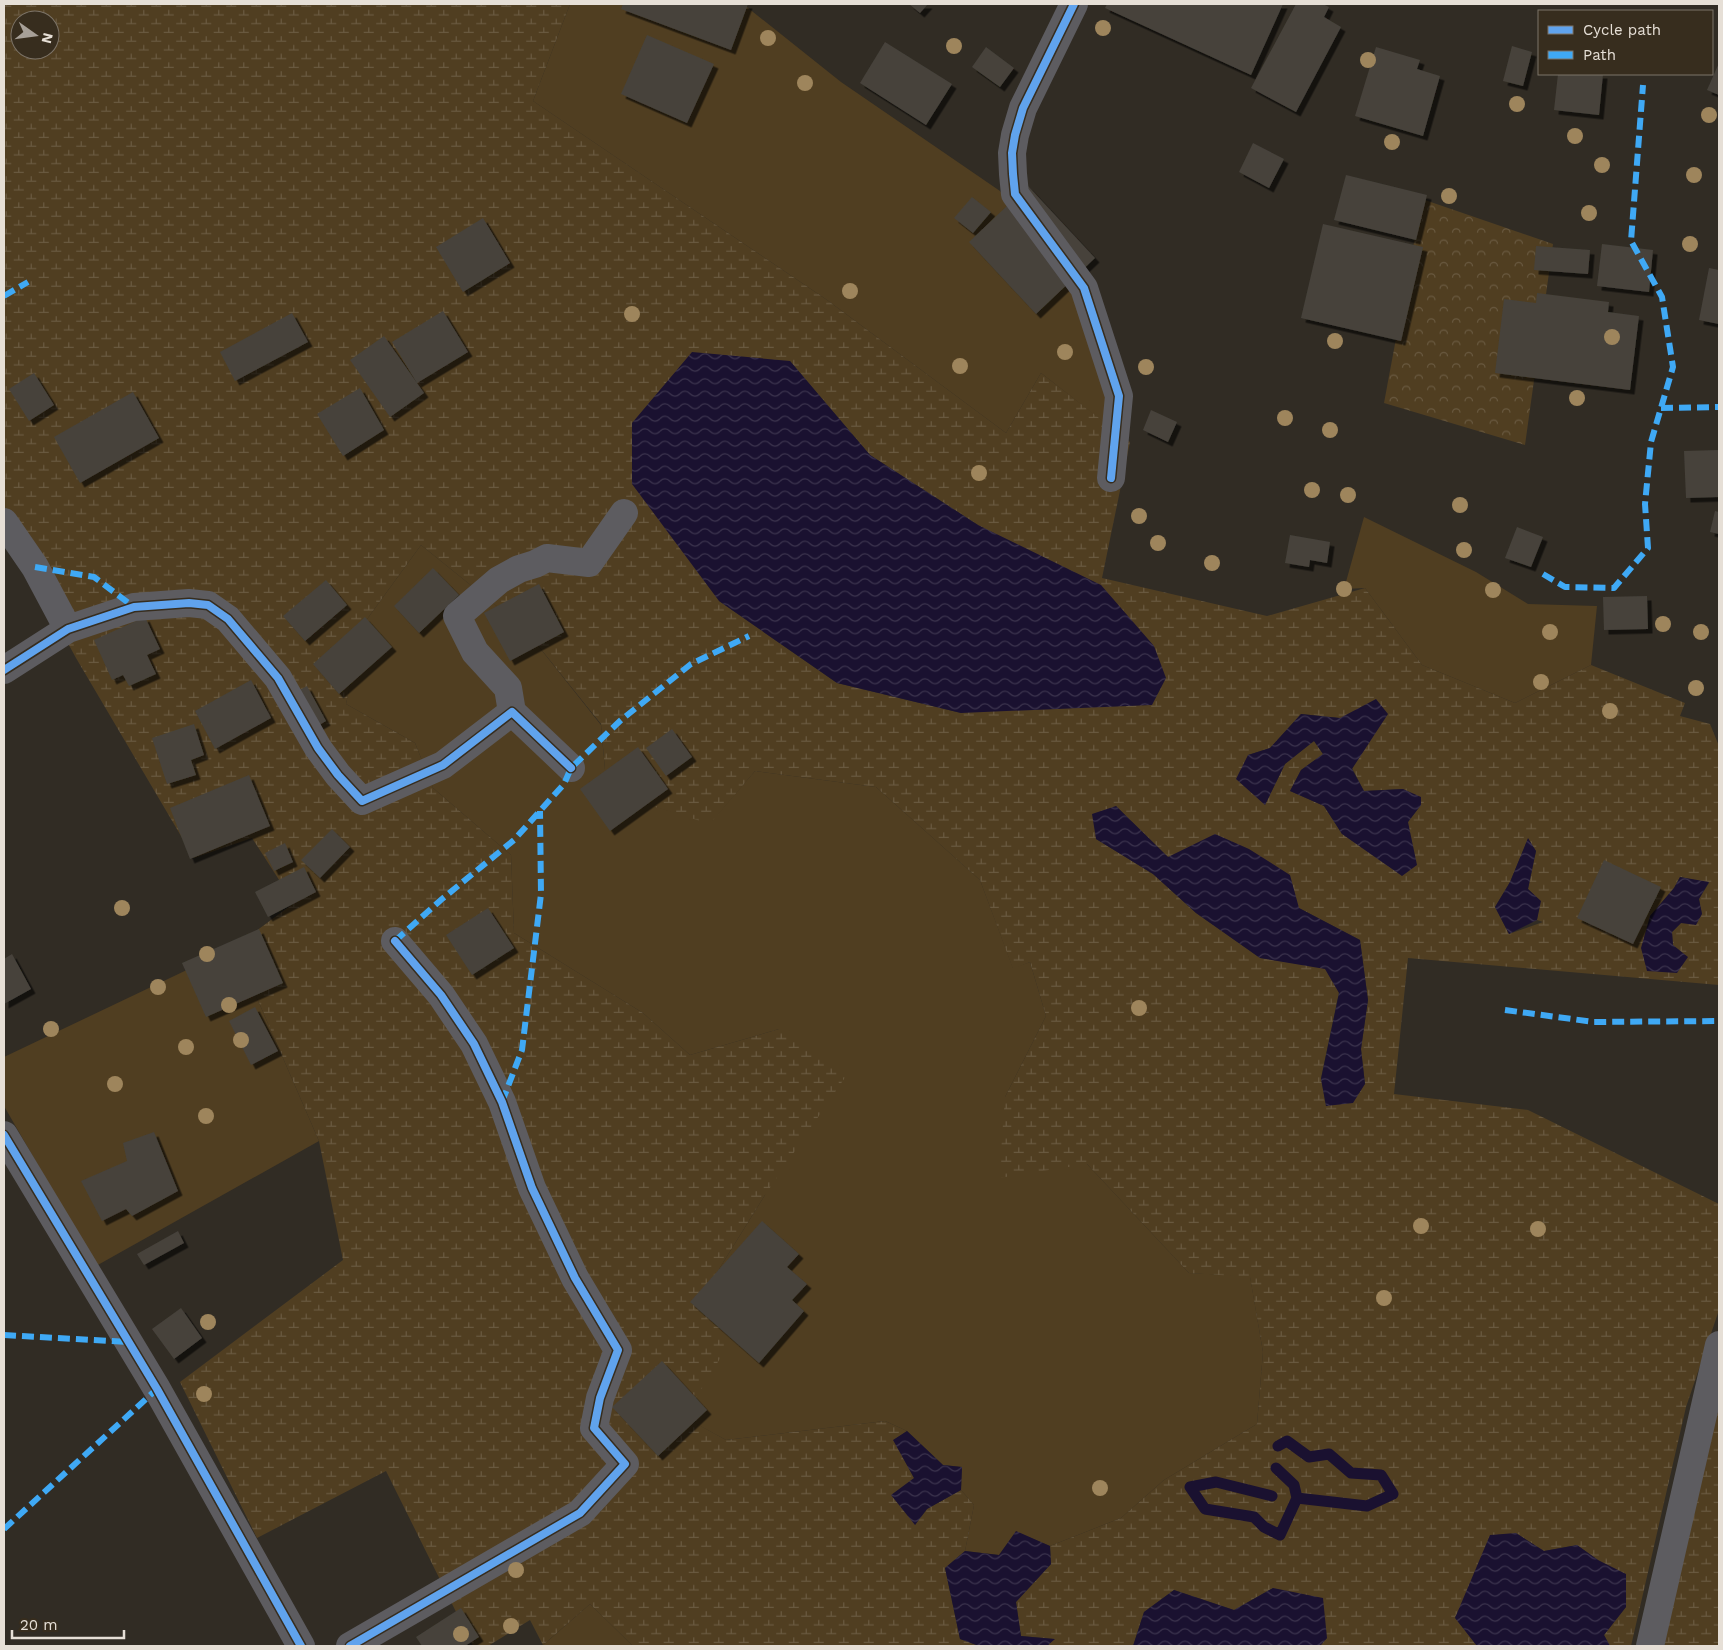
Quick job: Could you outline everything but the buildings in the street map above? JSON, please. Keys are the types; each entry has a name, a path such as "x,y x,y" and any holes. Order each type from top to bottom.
{"street":[{"path":"1074,4 1023,108 1012,153 1013,174 1015,194 1084,288 1119,396 1111,478"},
{"path":"572,768 512,712 508,688 475,652 457,616 499,580 519,568 548,558 589,563 624,513"},
{"path":"4,522 34,567 68,629"},
{"path":"4,670 68,629 134,607 189,603 208,605 228,619 278,678 318,748 362,801 443,765 512,712"},
{"path":"350,1646 580,1513 625,1464 594,1428 600,1398 618,1350 575,1278 532,1188 502,1102 474,1044 441,995 395,941"},
{"path":"4,1135 158,1389 301,1646"},
{"path":"1650,1646 1719,1345"}],"green space":[{"path":"4,4 570,4 533,101 827,300 1006,433 1041,373 1130,442 1102,578 1267,616 1365,588 1422,665 1515,703 1591,665 1685,703 1680,716 1710,724 1719,746 1719,985 1408,958 1394,1094 1528,1110 1719,1204 1719,1310 1686,1407 1631,1646 1610,1646 1604,1635 1626,1607 1598,1560 1577,1545 1544,1551 1516,1533 1455,1617 1477,1646 1320,1646 1327,1638 1273,1588 1234,1610 1174,1590 1144,1612 1133,1646 1047,1646 1054,1639 1021,1636 1016,1602 1051,1564 1050,1546 1121,1518 1164,1480 1257,1424 1263,1352 1250,1277 1189,1273 1087,1164 999,1178 1005,1097 1046,1016 1030,962 1013,969 980,880 876,787 755,771 710,824 607,792 601,724 524,628 421,545 362,626 346,704 415,743 433,788 511,855 514,933 643,1013 690,1055 779,1029 846,1076 765,1195 706,1290 727,1347 694,1401 677,1413 726,1440 885,1421 907,1431 894,1440 914,1478 915,1525 927,1509 961,1490 974,1505 965,1551 945,1568 960,1639 979,1646 633,1646 590,1604 543,1645 530,1620 488,1646 473,1646 386,1471 257,1538 180,1382 343,1260 319,1141 233,948 294,903 252,838 194,858 76,658 10,537 4,539","holes":["790,361 870,455 978,525 961,713 837,683 719,601","1301,714 1340,718 1387,714 1352,768 1364,791 1403,789 1421,805 1408,822 1342,834 1324,806 1290,791 1301,770 1323,754 1314,741 1285,764 1265,805 1248,755 1270,748","1116,806 1168,857 1299,908 1360,940 1368,1000 1361,1049 1365,1084 1326,1106 1321,1078 1339,992 1325,968 1260,958 1196,913 1153,874 1096,839","1528,839 1536,851 1528,889 1540,901 1537,920 1543,922 1509,934 1495,907 1510,882","1680,877 1709,883 1699,899 1702,914 1681,923 1672,932 1673,945 1650,916 1674,888"]},
{"path":"570,4 743,4 841,82 1000,191 1071,289 1105,395 1106,424 1041,373 1006,433 827,300 533,101"},
{"path":"1422,199 1553,244 1525,445 1384,403"},
{"path":"1364,517 1476,572 1528,604 1597,606 1591,665 1515,703 1422,665 1365,588 1344,589"},
{"path":"421,545 524,628 601,725 607,792 710,823 755,771 876,787 980,880 1013,968 1030,962 1046,1016 1005,1097 1087,1164 1189,1273 1250,1276 1263,1352 1257,1424 1164,1480 1121,1518 1050,1546 1016,1532 999,1555 965,1551 974,1505 961,1490 962,1467 943,1465 907,1431 885,1421 726,1440 676,1413 706,1290 765,1195 779,1029 690,1055 643,1013 514,933 511,855 433,788 415,743 346,704 362,626"},
{"path":"233,948 319,1141 96,1266 4,1106 4,1057"},
{"path":"1719,1391 1719,1646 1663,1646"},
{"path":"590,1604 633,1646 542,1646"}],"water":[{"path":"692,352 790,361 870,455 978,525 1101,585 1154,646 1166,678 1152,705 961,713 837,683 719,601 632,484 632,423"},
{"path":"1376,699 1388,714 1352,769 1364,791 1403,789 1421,797 1421,805 1408,822 1417,865 1402,876 1342,834 1324,806 1290,791 1301,770 1323,754 1314,741 1285,764 1265,805 1236,779 1248,755 1270,748 1301,714 1340,718"},
{"path":"1116,806 1168,857 1215,834 1249,849 1290,875 1299,908 1360,940 1368,1000 1361,1049 1365,1084 1353,1103 1326,1106 1321,1079 1339,993 1325,969 1260,958 1196,913 1153,874 1096,839 1092,814"},
{"path":"1528,838 1536,851 1528,889 1541,901 1537,920 1509,934 1495,907 1510,882"},
{"path":"1680,877 1709,882 1699,899 1702,914 1696,925 1681,923 1672,932 1673,945 1688,957 1677,973 1647,971 1641,948 1650,916 1674,888"},
{"path":"907,1431 943,1465 962,1467 961,1490 927,1509 915,1525 891,1495 914,1478 893,1440"},
{"path":"1016,1531 1050,1546 1051,1564 1016,1602 1021,1636 1055,1639 1047,1646 979,1646 960,1639 945,1568 965,1551 999,1555"},
{"path":"1516,1533 1544,1551 1577,1545 1598,1560 1626,1574 1626,1607 1604,1635 1610,1646 1477,1646 1455,1618 1490,1535"},
{"path":"1273,1588 1323,1598 1327,1638 1320,1646 1133,1646 1144,1612 1174,1590 1234,1610"}],"waterway":[{"path":"1278,1446 1287,1441 1309,1457 1329,1454 1351,1473 1381,1475 1393,1494 1367,1506 1297,1498"},
{"path":"1272,1496 1216,1482 1190,1487 1205,1509 1254,1517 1264,1527 1280,1535 1297,1498 1294,1485 1276,1468"}],"marked path":[{"path":"1543,574 1565,587 1614,588 1648,548 1645,504 1651,442 1673,367 1662,297 1631,241 1643,85"},
{"path":"4,296 28,282"},
{"path":"1661,408 1719,407"},
{"path":"35,567 94,577 134,607"},
{"path":"395,941 442,899 514,840 564,784 571,768 621,720 691,664 749,636"},
{"path":"502,1102 522,1050 541,894 540,811"},
{"path":"1505,1010 1594,1022 1719,1021"},
{"path":"4,1335 129,1342"},
{"path":"4,1529 157,1389"}],"cycle path":[{"path":"1074,4 1023,108 1012,153 1013,174 1015,194 1084,288 1119,396 1111,478"},
{"path":"4,670 68,629 134,607 189,603 208,605 228,619 278,678 318,748 338,775 362,801 443,765 512,712 571,768"},
{"path":"350,1646 580,1513 625,1464 594,1428 600,1398 618,1350 575,1278 532,1188 502,1102 474,1044 441,995 395,941"},
{"path":"4,1135 157,1389 301,1646"}]}
